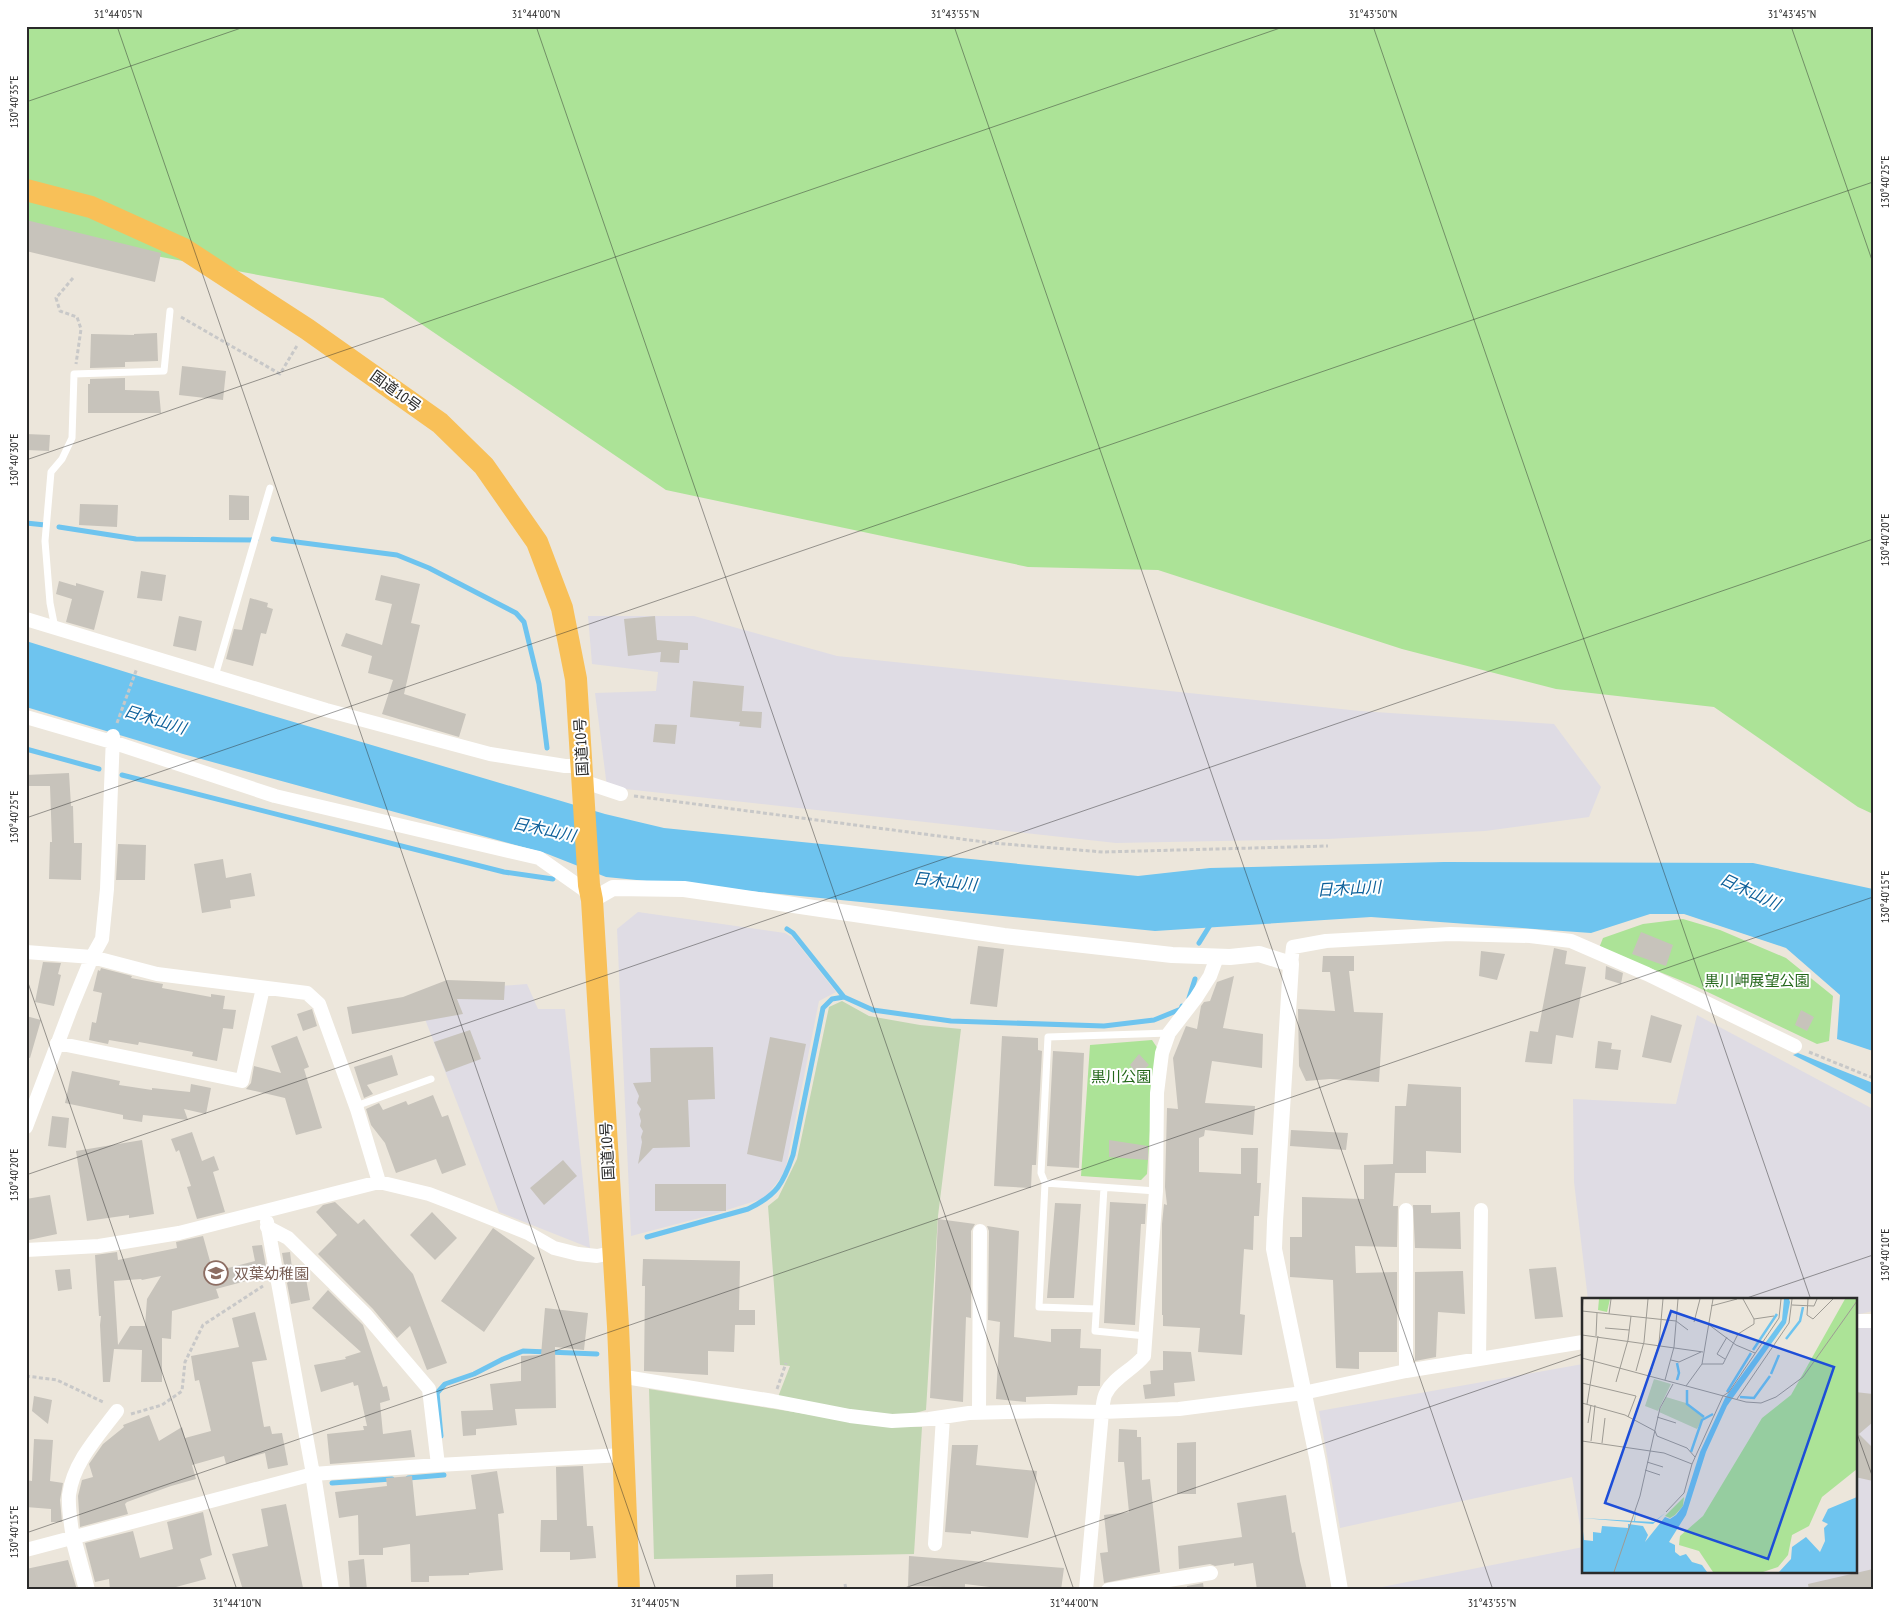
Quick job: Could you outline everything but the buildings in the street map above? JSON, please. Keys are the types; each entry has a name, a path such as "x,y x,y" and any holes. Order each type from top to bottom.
{"highway":[{"name":"国道10号","path":"26,190 91,207 184,249 308,329 440,423 484,466 538,542 562,608 576,679 618,1326 629,1590"}],"street":[{"path":"26,619 326,710 490,754 565,766 582,783 621,794"},
{"path":"26,717 112,739 275,796 538,858 583,889 591,892 612,888 684,889 1004,936 1172,954 1217,957 1259,954 1291,964"},
{"path":"26,1127 57,1043 92,957 102,939 107,889 112,739"},
{"path":"1340,1590 1318,1462 1274,1249 1274,1222 1293,947 1326,941 1450,934 1530,936 1571,941 1647,974 1795,1046"},
{"path":"26,952 92,957 157,974 306,994 319,1004 356,1106 379,1182"},
{"path":"1086,1590 1105,1394 1114,1383 1135,1367 1144,1356 1156,1191 1157,1093 1162,1053 1169,1033 1210,976 1217,957"},
{"path":"57,1043 242,1081 263,988"},
{"path":"26,1250 99,1246 179,1233 379,1182 438,1198 528,1233 554,1248 578,1254 597,1256 612,1253"},
{"path":"1406,1210 1406,1370"},
{"path":"1479,1359 1481,1210"},
{"path":"265,1212 313,1474 331,1590"},
{"path":"267,1227 288,1238 366,1315 429,1389 438,1465"},
{"path":"979,1413 980,1231"},
{"path":"1856,1321 1873,1321"},
{"path":"619,1376 850,1416 892,1421 979,1413 1179,1409 1303,1393 1406,1370 1582,1342"},
{"path":"87,1590 73,1538 69,1496 74,1475 92,1443 117,1411"},
{"path":"935,1544 943,1417"},
{"path":"26,1550 313,1474 624,1455"},
{"path":"1108,1590 1178,1584 1211,1573"}],"lane":[{"path":"55,628 50,603 45,541 51,472 62,459 72,438 74,374 164,371 170,311"},
{"path":"215,676 270,488"},
{"path":"1096,1309 1039,1307 1045,1183 1041,1173 1048,1037 1169,1033"},
{"path":"356,1106 431,1079"},
{"path":"1045,1183 1156,1191"},
{"path":"1104,1188 1095,1331 1146,1336"}],"path":[{"path":"73,278 56,298 60,311 77,317 81,329 74,374"},
{"path":"170,311 280,374 308,329"},
{"path":"112,739 138,664"},
{"path":"621,794 992,842 1103,852 1328,846"},
{"path":"1795,1046 1873,1078"},
{"path":"26,1376 57,1380 85,1392 117,1411 132,1414 162,1405 182,1391 184,1362 203,1325 276,1277"},
{"path":"772,1401 786,1363"},
{"path":"846,1584 846,1590"}],"shaded area":[{"path":"588,616 694,616 837,656 1360,711 1554,724 1601,787 1589,817 1485,831 1328,839 1116,843 607,787 595,693 656,691 658,672 592,664"},
{"path":"638,912 785,933 793,938 836,992 819,1001 785,1172 765,1198 711,1215 631,1236 617,929"},
{"path":"527,984 538,1009 565,1009 590,1248 499,1212 415,993"},
{"path":"1697,1015 1873,1109 1873,1311 1856,1315 1856,1298 1588,1298 1574,1182 1573,1099 1676,1104"},
{"path":"1873,1325 1873,1590 1367,1590 1582,1547 1582,1574 1856,1574 1856,1328"},
{"path":"1582,1364 1582,1538 1572,1477 1340,1528 1319,1411"}],"green space":[{"path":"26,26 1873,26 1873,814 1858,807 1714,707 1556,689 1402,649 1158,570 1028,567 666,490 383,298 26,232"},
{"name":"黒川岬展望公園","path":"1683,919 1720,930 1786,958 1833,996 1829,1041 1817,1044 1695,986 1599,948 1603,938 1643,924"},
{"path":"842,1001 869,1016 920,1025 961,1029 938,1216 926,1410 912,1414 887,1416 778,1397 790,1366 780,1365 768,1206 778,1198 797,1159 829,1007"},
{"name":"黒川公園","path":"1152,1040 1158,1049 1155,1059 1147,1174 1141,1180 1081,1176 1090,1045"},
{"path":"649,1389 876,1425 922,1427 914,1554 654,1559"}],"water":[{"name":"日木山川","path":"26,641 605,814 664,828 1138,876 1210,868 1444,862 1753,863 1873,889 1873,1051 1837,1039 1840,995 1786,948 1684,914 1650,914 1591,933 1371,917 1155,931 606,877 545,853 183,754 26,707"},
{"path":"1798,1053 1873,1083 1873,1095 1793,1055"}],"waterway":[{"path":"26,523 45,525"},
{"path":"59,527 136,539 256,540"},
{"path":"273,539 397,555 429,568 516,613 524,622 539,684 547,748"},
{"path":"26,749 99,769"},
{"path":"122,775 504,872 553,879"},
{"path":"1199,943 1212,922"},
{"path":"787,929 793,933 844,997 873,1010 951,1021 1104,1026 1154,1020 1181,1009 1182,1006"},
{"path":"1189,998 1195,979"},
{"path":"647,1237 748,1209 766,1199 778,1188 793,1155 823,1008 832,999 844,997"},
{"path":"441,1436 437,1393 445,1384 474,1374 523,1351 597,1354"},
{"path":"408,1478 444,1475"},
{"path":"332,1483 392,1479"}],"place":[{"name":"双葉幼稚園","path":"216,1273"}]}
